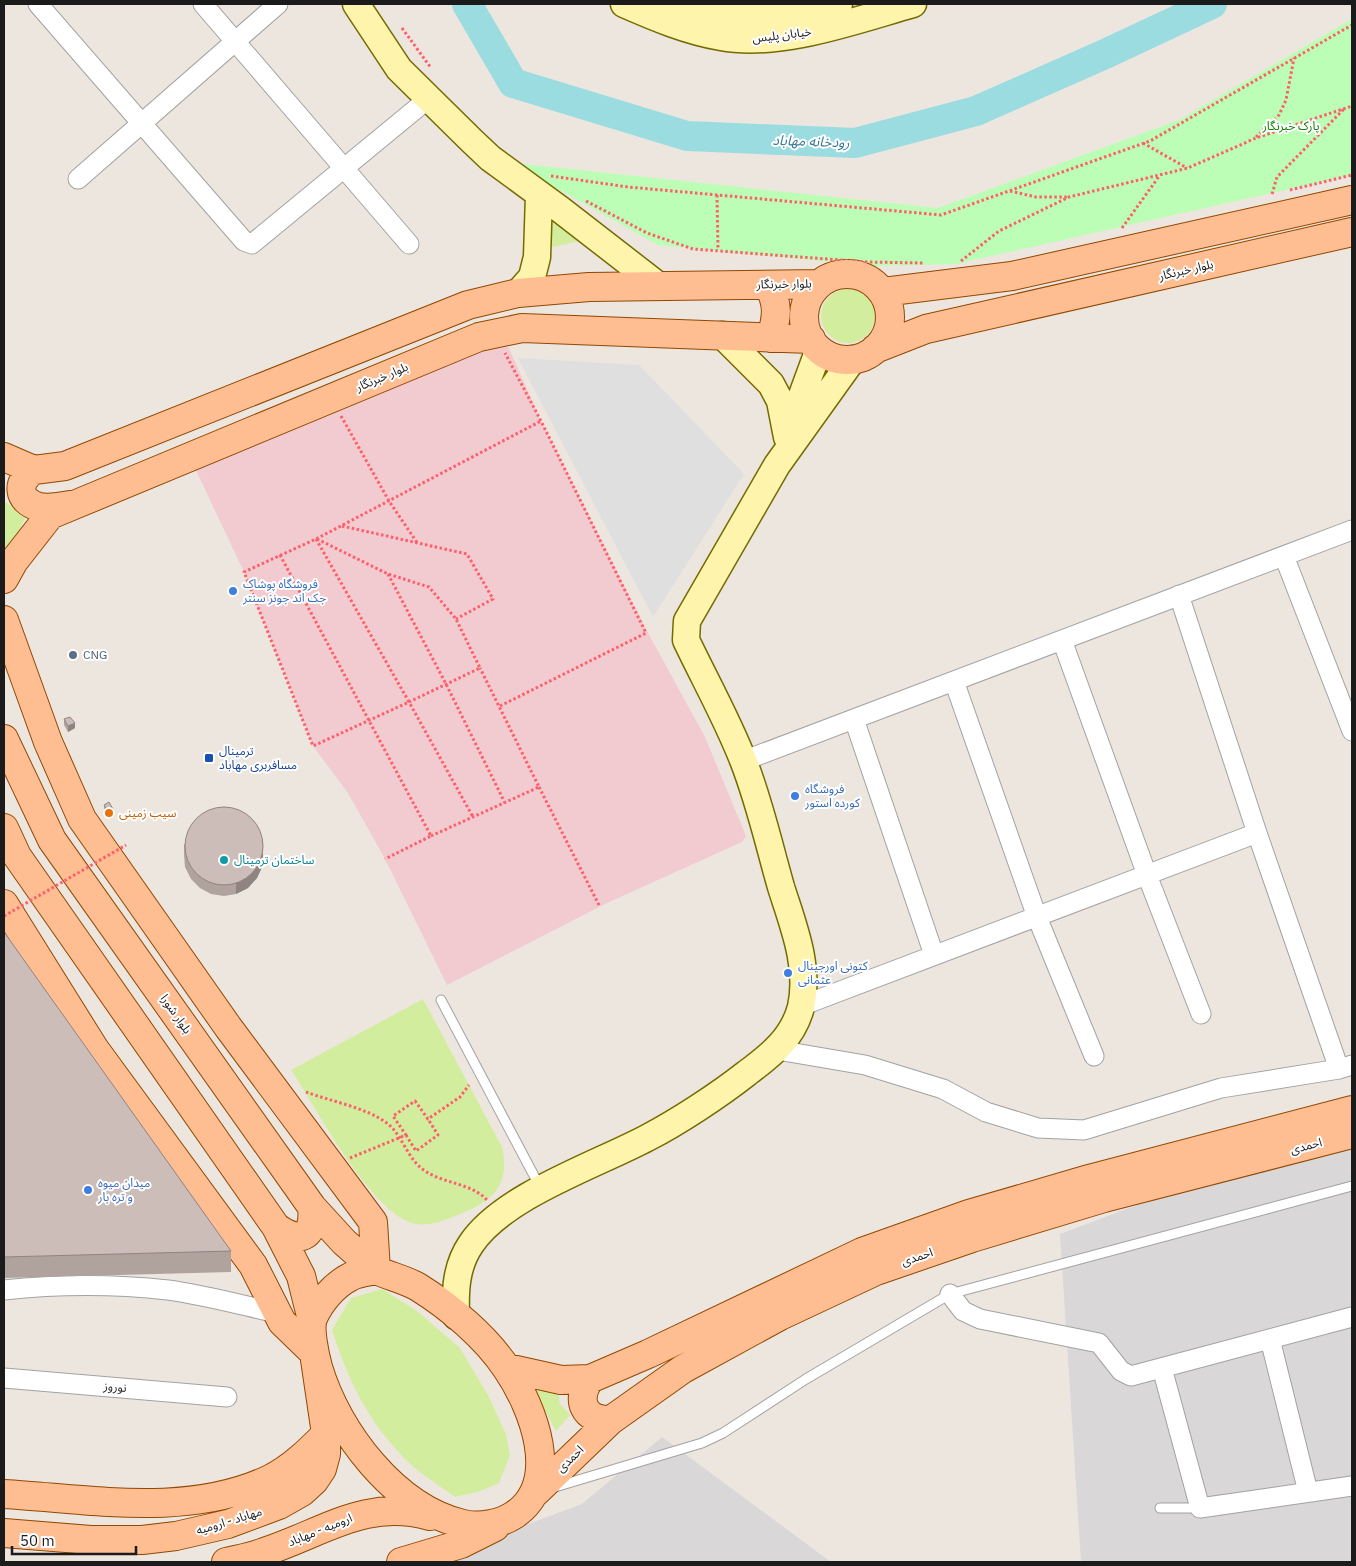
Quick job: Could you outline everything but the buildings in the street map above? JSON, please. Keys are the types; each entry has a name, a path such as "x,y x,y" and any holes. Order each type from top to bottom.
{"main road":[{"path":"356,4 399,69 490,158 542,185 569,215 659,286"},
{"name":"خیابان پلیس","path":"624,4 673,25 722,38 839,4"},
{"name":"خیابان پلیس","path":"671,4 759,28 829,28 913,4"},
{"path":"518,293 532,277 537,257 542,185"},
{"path":"883,292 1012,276 1352,200"},
{"name":"بلوار خبرنگار","path":"864,354 926,329 1352,232"},
{"path":"456,1316 456,1282 470,1245 483,1229 509,1209 542,1190 649,1138 737,1081 777,1050 792,1030 801,1006 803,960 743,761 686,640 686,620 777,465 864,354 886,335 890,317 883,292 865,278 854,274 830,277 819,284 806,304 804,316 815,344 835,357 864,354"},
{"path":"768,284 776,298 777,310 771,338"},
{"name":"بلوار خبرنگار","path":"34,470 65,466 88,459 468,304 518,293 590,287 819,284"},
{"path":"914,289 914,312 918,322 926,329"},
{"name":"بلوار خبرنگار","path":"4,580 14,561 50,515 480,337 522,328 540,328 722,335 771,338 815,344"},
{"path":"722,335 771,384 780,401 787,437"},
{"path":"777,465 815,344"},
{"path":"4,457 34,470 23,480 21,488 26,499 40,507 54,508 76,504"},
{"path":"4,620 48,742 82,819 228,1027 373,1222 376,1270 350,1277 326,1295 312,1320"},
{"name":"بلوار شورا","path":"4,739 52,840 312,1207 344,1242 376,1270 417,1286 456,1316 488,1346 507,1368 525,1401 535,1426 541,1462 536,1492"},
{"path":"4,828 16,856 276,1227 300,1276 312,1320 314,1353 325,1390 342,1424 380,1470 417,1505 445,1520 469,1526 502,1523"},
{"path":"4,904 94,1048 115,1093 253,1264 277,1313 288,1329 314,1353"},
{"path":"228,1027 258,1130"},
{"name":"احمدی","path":"507,1368 561,1380 590,1379 648,1354 862,1252 969,1214 1089,1179 1352,1110"},
{"name":"احمدی","path":"401,1562 461,1544 502,1523 519,1512 536,1492 611,1420 653,1389 714,1350 826,1293 876,1271 972,1238 1104,1198 1352,1134"},
{"path":"276,1227 289,1237 300,1238 308,1233 313,1223 312,1207"},
{"name":"مهاباد - ارومیه","path":"4,1533 116,1541 151,1539 228,1524 294,1496 314,1482 322,1469 326,1454 326,1434 314,1353"},
{"path":"590,1379 584,1386 581,1398 584,1407 592,1416 602,1420 611,1420"},
{"path":"4,1494 138,1503 210,1497 241,1490 270,1478 301,1459 326,1434"},
{"name":"ارومیه - مهاباد","path":"226,1562 264,1553 335,1522 367,1513 395,1509 414,1511 445,1520"},
{"path":"4,1514 66,1538"}],"street":[{"path":"38,4 244,241 252,244 428,99"},
{"path":"203,4 409,244"},
{"path":"78,179 278,4"},
{"path":"743,761 1352,530"},
{"path":"1284,556 1352,731"},
{"path":"777,1050 865,1065 934,1086 986,1112 1038,1128 1084,1130 1221,1088 1345,1067 1257,833 1179,596"},
{"path":"1062,640 1147,875 1201,1014"},
{"path":"954,681 1037,917 1094,1056"},
{"path":"854,719 934,955"},
{"path":"801,1006 1257,833"},
{"path":"4,1290 86,1285 170,1290 277,1313"},
{"path":"950,1294 963,1311 980,1319 1099,1343 1124,1375 1131,1376 1352,1317"},
{"path":"1270,1339 1308,1492"},
{"path":"1162,1368 1200,1508 1352,1486"},
{"name":"نوروز","path":"4,1378 227,1397"}],"lane":[{"path":"441,1000 542,1190"},
{"path":"536,1492 702,1443 723,1433 806,1379 950,1294 1352,1186"},
{"path":"1160,1508 1200,1508"}],"path":[{"path":"542,185 628,187 941,215 1143,143 1352,25"},
{"path":"402,28 434,73"},
{"path":"1256,138 1279,115 1286,100 1294,58"},
{"path":"956,264 999,231 1069,197 1188,168 1256,138 1352,106"},
{"path":"1272,194 1277,177 1344,109"},
{"path":"1143,143 1188,168"},
{"path":"1122,228 1161,175"},
{"path":"1010,190 1036,197 1069,197"},
{"path":"717,195 718,250"},
{"path":"578,197 647,233 693,248 867,262 926,264"},
{"path":"494,334 541,421 646,633 500,706"},
{"path":"331,398 389,501 418,545"},
{"path":"480,668 369,722 313,746 244,572 316,539 541,421"},
{"path":"341,526 418,545 468,554 493,599 456,619"},
{"path":"316,539 388,574 429,586 456,619 600,907"},
{"path":"316,539 473,817"},
{"path":"280,555 431,836"},
{"path":"388,574 446,684 504,803"},
{"path":"385,859 539,787"},
{"path":"4,916 126,845"},
{"path":"428,1119 460,1097 469,1085"},
{"path":"306,1092 369,1114 388,1124 399,1138 407,1154 425,1171 448,1182 479,1191 487,1200"},
{"path":"415,1101 428,1119 438,1135 416,1151 393,1116 415,1101"},
{"path":"348,1159 406,1135"}],"shaded area":[{"path":"505,339 541,421 647,631 705,737 746,836 742,842 607,903 447,985 385,859 348,793 313,746 244,572 193,464"},
{"path":"518,358 639,365 744,474 653,617"},
{"path":"1352,1124 1352,1562 1081,1562 1060,1234"},
{"path":"662,1437 831,1562 426,1562 582,1504"}],"green space":[{"name":"پارک خبرنگار","path":"1352,19 1352,175 956,264 872,266 658,245 549,184 522,164 938,208 1179,120"},
{"path":"547,208 588,239 544,249"},
{"path":"843,289 853,289 863,293 871,301 875,316 871,331 863,339 853,343 843,343 833,339 825,331 821,321 821,311 825,301 833,293"},
{"path":"4,501 26,516 4,563"},
{"path":"423,999 502,1147 504,1165 498,1188 487,1200 449,1219 417,1224 400,1217 382,1203 364,1182 330,1133 291,1070"},
{"path":"382,1289 417,1311 460,1348 489,1397 506,1434 510,1455 499,1483 478,1492 455,1497 411,1465 392,1445 370,1415 345,1367 332,1330 351,1298"},
{"path":"531,1384 557,1387 560,1404 570,1415 556,1431"}],"waterway":[{"name":"رودخانه مهاباد","path":"467,4 513,83 687,136 855,143 976,111 1212,4"}],"place":[{"name":"فروشگاه پوشاک جک اند جونز سنتر","path":"233,591"},
{"name":"CNG","path":"73,655"},
{"name":"ترمینال مسافربری مهاباد","path":"209,758"},
{"name":"فروشگاه کورده استور","path":"795,796"},
{"name":"سیب زمینی","path":"109,813"},
{"name":"ساختمان ترمینال","path":"224,860"},
{"name":"کتونی اورجینال عثمانی","path":"788,973"},
{"name":"میدان میوه و تره بار","path":"88,1190"}]}
